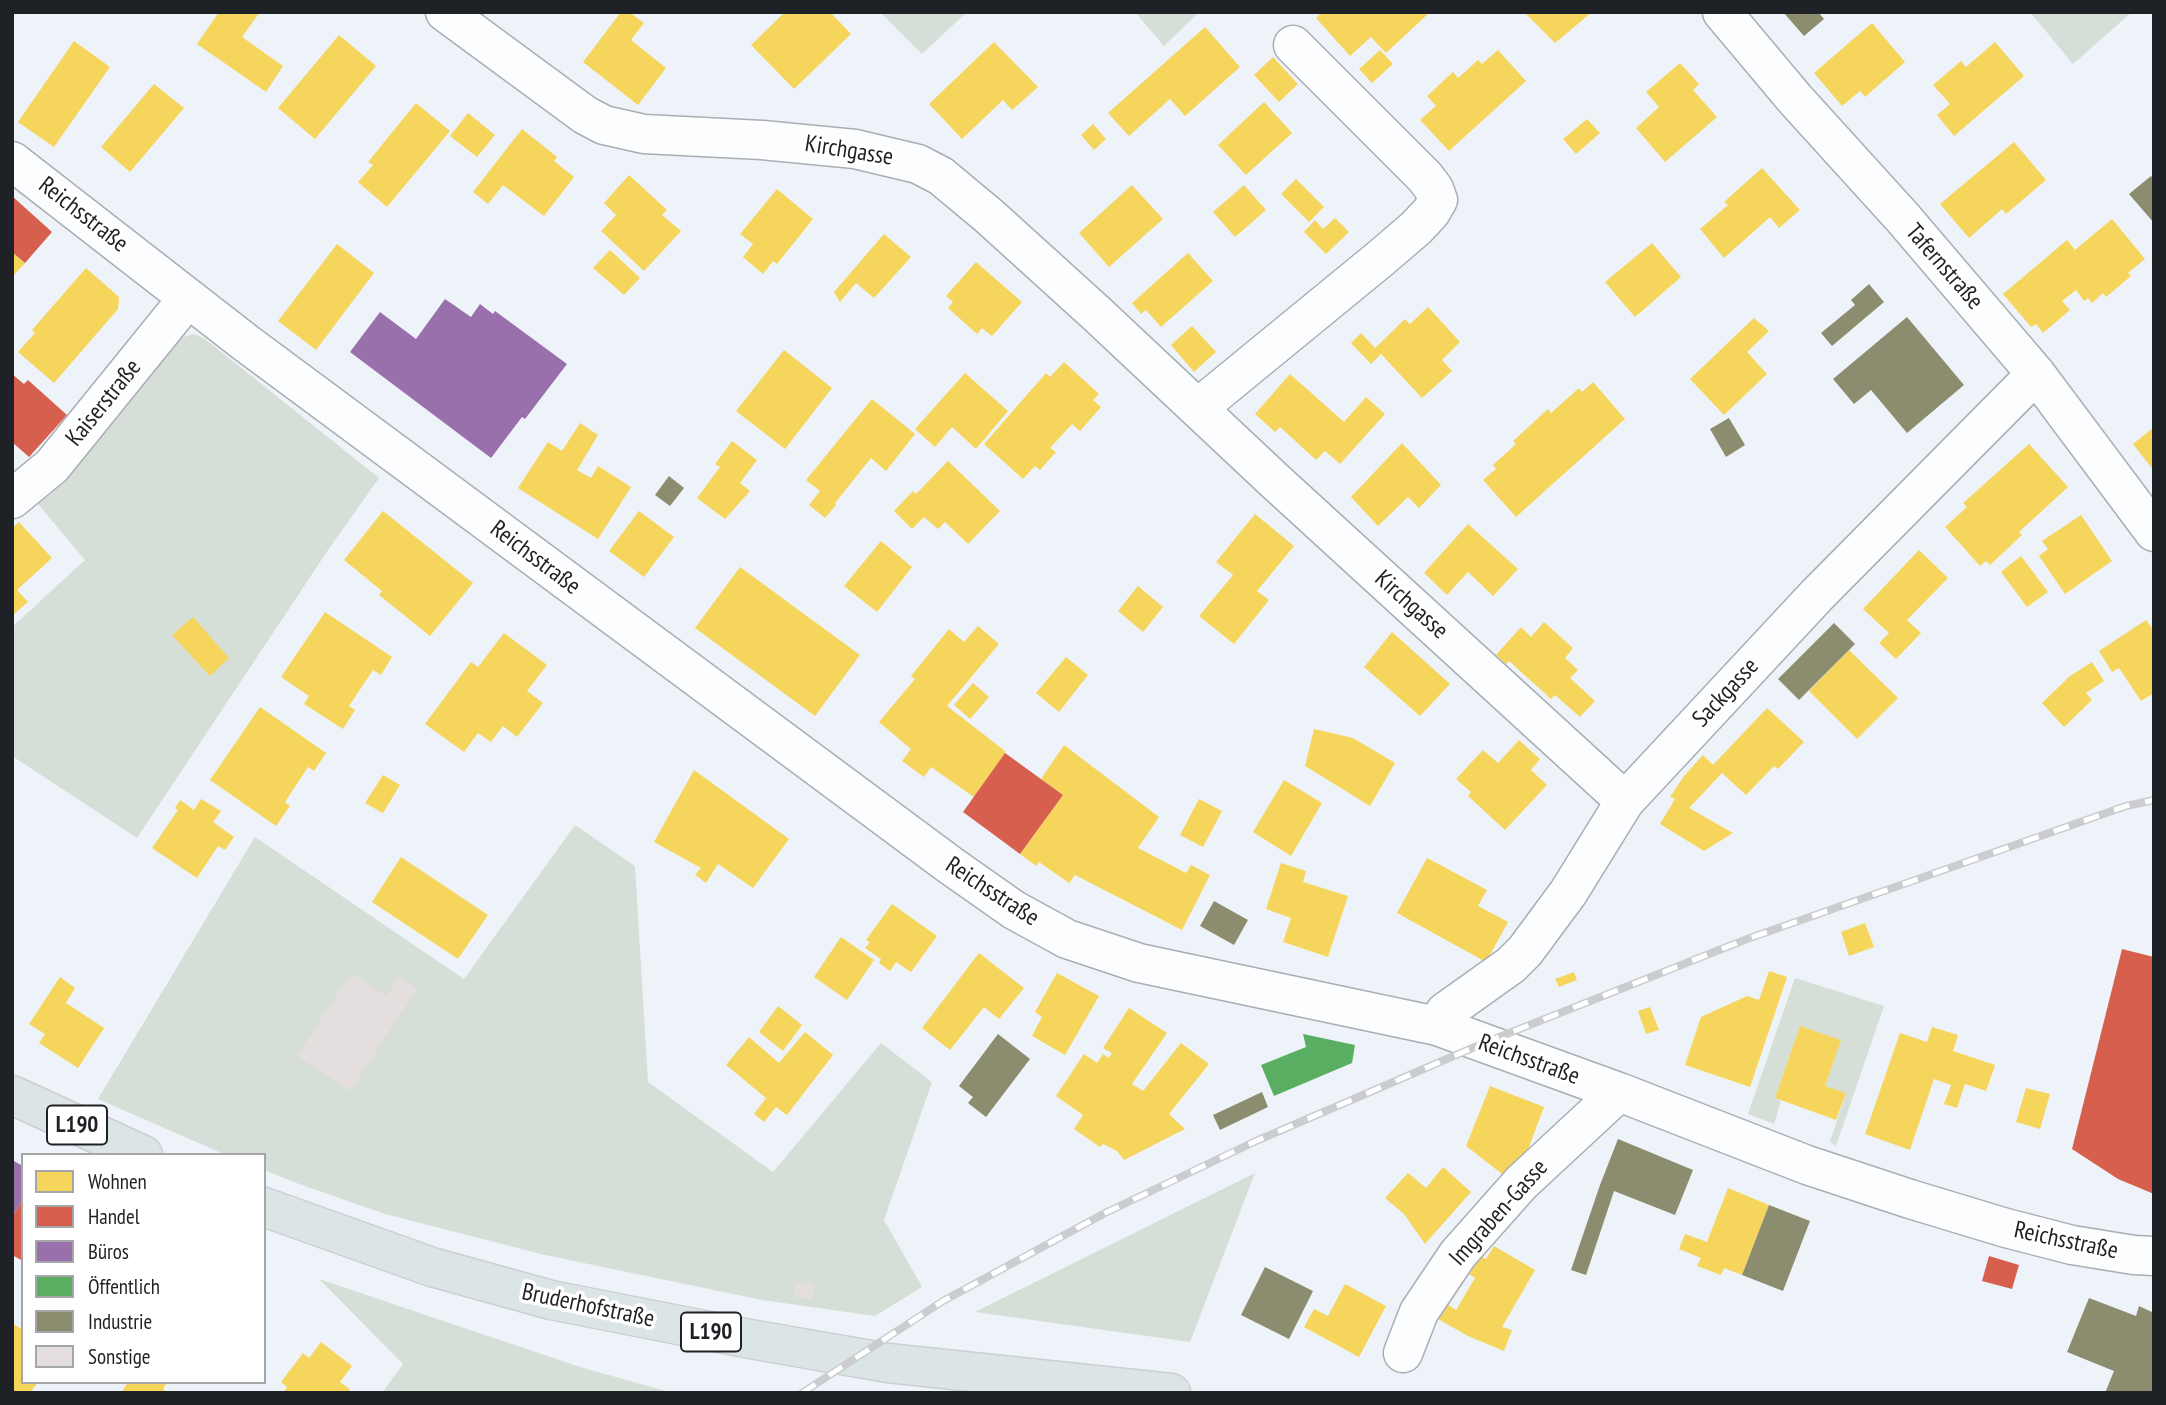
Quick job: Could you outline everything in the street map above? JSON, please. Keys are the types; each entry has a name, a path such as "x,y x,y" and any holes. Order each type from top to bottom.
{"main road":[{"name":"L190","path":"12,1095 139,1153"},
{"name":"Bruderhofstraße","path":"266,1207 432,1267 551,1300 888,1363 1171,1393"}],"street":[{"name":"Kirchgasse","path":"444,12 585,116 604,125 644,134 762,140 855,149 892,156 933,172 989,216 1625,801"},
{"name":"Tafernstraße","path":"1722,12 2036,374 2154,532"},
{"path":"1198,408 1381,258 1423,220 1438,200 1425,177 1293,45"},
{"name":"Reichsstraße","path":"12,161 246,344 950,865 1014,910 1067,939 1139,963 1437,1026 1619,1092 1807,1165 2006,1228 2072,1245 2134,1255 2154,1255"},
{"name":"Kaiserstraße","path":"12,499 52,466 188,298"},
{"name":"Sackgasse","path":"1437,1026 1445,1012 1511,965 1525,951 1568,893 1625,801 1832,580 2036,374"},
{"name":"Imgraben-Gasse","path":"1403,1353 1419,1312 1458,1254 1521,1183 1619,1092"}],"shaded area":[{"path":"967,12 922,54 882,14"},
{"path":"1135,12 1199,12 1164,46"},
{"path":"2030,12 2132,12 2073,64"},
{"path":"194,334 205,339 379,478 328,550 137,838 12,756 12,627 85,560 38,504 53,492 173,340"},
{"path":"575,825 635,866 648,1082 773,1172 881,1043 932,1082 884,1220 922,1287 875,1316 762,1300 545,1255 385,1214 299,1184 266,1171 266,1153 221,1153 98,1099 255,837 464,979"},
{"path":"1795,978 1884,1006 1836,1146 1830,1142 1846,1093 1825,1086 1840,1040 1800,1026 1775,1098 1781,1101 1774,1124 1748,1114"},
{"path":"1255,1173 1190,1342 975,1312"},
{"path":"319,1279 580,1367 673,1393 382,1393 403,1364"}],"building: Wohnen":[{"path":"219,12 260,12 242,37 283,66 266,92 197,44"},
{"path":"621,12 629,12 644,23 631,40 666,68 638,105 583,62"},
{"path":"785,12 830,12 851,34 794,89 751,45"},
{"path":"1322,12 1430,12 1386,53 1371,37 1350,56 1316,18"},
{"path":"1524,12 1592,12 1555,43"},
{"path":"1872,23 1905,62 1865,97 1860,91 1842,106 1814,73"},
{"path":"1205,27 1240,67 1185,116 1170,99 1129,136 1108,113"},
{"path":"339,35 376,66 315,139 278,108"},
{"path":"74,41 110,67 54,147 18,122"},
{"path":"994,42 1038,87 1012,110 1003,100 962,139 929,104"},
{"path":"1995,42 2024,76 1954,136 1937,115 1950,104 1933,85 1961,61 1966,67"},
{"path":"1380,50 1393,64 1372,83 1359,69"},
{"path":"1498,50 1526,81 1449,151 1420,120 1436,106 1427,96 1453,72 1458,78 1478,60 1482,64"},
{"path":"1273,57 1298,84 1279,102 1254,75"},
{"path":"1680,63 1699,84 1693,90 1717,117 1665,162 1636,128 1659,107 1646,92"},
{"path":"154,84 184,108 130,172 101,147"},
{"path":"1264,102 1292,133 1246,175 1218,145"},
{"path":"416,103 450,131 387,207 358,182 373,165 368,162"},
{"path":"468,113 495,135 477,157 450,136"},
{"path":"1587,119 1600,133 1576,154 1563,139"},
{"path":"1093,124 1106,139 1094,150 1081,135"},
{"path":"522,129 557,157 554,161 574,177 544,216 503,185 488,204 473,192"},
{"path":"2014,142 2046,180 2006,214 2002,209 1969,238 1940,204"},
{"path":"1762,168 1800,210 1779,228 1770,217 1724,258 1700,229 1728,205 1724,202"},
{"path":"629,175 667,210 662,215 681,231 644,271 601,231 616,215 604,203"},
{"path":"1296,179 1324,207 1309,222 1281,194"},
{"path":"1132,185 1163,219 1109,267 1079,233"},
{"path":"1244,185 1266,210 1235,237 1213,212"},
{"path":"777,189 813,219 777,264 773,261 763,274 743,257 753,244 740,234"},
{"path":"1335,218 1349,232 1326,254 1304,232 1315,220 1323,229"},
{"path":"2112,219 2145,259 2128,273 2131,276 2106,297 2103,293 2092,303 2088,298 2084,301 2076,290 2062,301 2070,310 2043,333 2036,324 2031,327 2003,294 2067,240 2075,250"},
{"path":"884,234 911,257 874,298 856,283 840,302 834,292"},
{"path":"1652,243 1681,277 1635,317 1605,282"},
{"path":"337,244 374,273 316,350 278,321"},
{"path":"610,250 640,278 624,295 593,268"},
{"path":"12,252 25,263 12,277"},
{"path":"1188,253 1213,281 1161,327 1146,310 1141,314 1132,303"},
{"path":"976,262 1022,302 992,336 982,328 977,334 948,308 953,302 946,296"},
{"path":"86,268 119,297 118,309 54,383 18,352 35,333 32,330"},
{"path":"1428,307 1460,342 1442,360 1452,371 1422,398 1381,354 1371,364 1351,343 1361,333 1375,348 1405,319 1410,324"},
{"path":"1754,318 1769,331 1747,352 1767,374 1724,415 1690,379"},
{"path":"1192,326 1216,352 1194,372 1171,345"},
{"path":"784,350 832,388 785,449 736,411"},
{"path":"1064,362 1099,394 1093,400 1101,407 1080,431 1072,424 1050,448 1056,452 1040,470 1035,466 1023,479 984,444 1046,373 1050,377"},
{"path":"965,373 1008,411 976,449 952,427 935,447 915,429"},
{"path":"1290,374 1344,422 1366,397 1385,414 1340,464 1325,451 1316,460 1280,427 1275,432 1255,414"},
{"path":"1593,382 1625,419 1516,517 1483,480 1496,469 1493,465 1516,444 1513,441 1548,409 1551,413 1579,388 1582,392"},
{"path":"872,399 915,434 886,471 871,458 825,518 809,505 820,491 806,480"},
{"path":"580,423 598,435 577,470 591,478 598,466 631,487 598,539 518,488 548,442 562,451"},
{"path":"2154,427 2154,471 2133,444"},
{"path":"732,441 757,460 740,483 750,491 725,519 697,498 720,467 715,464"},
{"path":"1402,443 1441,485 1419,508 1408,497 1378,526 1351,497"},
{"path":"2029,444 2068,487 2019,532 2022,535 1990,565 1986,561 1980,566 1945,527 1967,507 1963,503"},
{"path":"948,461 1000,511 968,544 945,522 938,529 924,517 912,529 894,511 913,491 916,494"},
{"path":"383,511 473,583 430,636 379,595 382,591 344,560"},
{"path":"639,511 674,537 644,577 609,551"},
{"path":"1255,514 1294,546 1257,591 1269,600 1234,644 1199,616 1233,575 1216,562"},
{"path":"2081,515 2112,561 2065,594 2039,556 2048,549 2042,541"},
{"path":"19,522 52,558 17,590 28,602 12,616 12,528"},
{"path":"1468,524 1518,569 1493,596 1468,572 1447,595 1424,573"},
{"path":"881,541 912,567 877,612 844,586"},
{"path":"1919,550 1948,578 1907,620 1921,633 1896,659 1879,643 1889,633 1863,609"},
{"path":"2021,556 2048,592 2027,607 2001,572"},
{"path":"740,567 860,655 815,716 695,628"},
{"path":"1138,586 1163,607 1143,632 1118,611"},
{"path":"325,612 392,657 381,675 373,670 349,706 355,710 343,729 304,704 309,696 281,677"},
{"path":"193,617 229,658 210,676 172,635"},
{"path":"2146,620 2154,631 2154,693 2141,701 2119,668 2112,672 2099,651"},
{"path":"1544,622 1573,648 1565,658 1578,670 1570,678 1595,701 1580,717 1555,695 1551,699 1509,661 1506,664 1496,655 1521,627 1531,637"},
{"path":"978,626 999,644 947,706 1005,753 974,797 931,767 924,777 902,761 911,749 879,722 915,679 911,676 949,629 964,642"},
{"path":"1392,632 1450,684 1420,716 1364,667"},
{"path":"504,633 547,665 527,691 543,703 517,737 503,726 491,742 478,733 464,752 425,724 471,662 478,667"},
{"path":"1849,650 1898,698 1857,739 1809,691"},
{"path":"1066,657 1088,675 1059,712 1036,693"},
{"path":"2092,662 2104,681 2086,693 2092,700 2064,727 2042,703 2070,676"},
{"path":"973,683 989,697 970,719 954,705"},
{"path":"260,707 326,753 314,771 308,767 285,802 290,806 276,826 210,780"},
{"path":"1767,708 1804,742 1778,769 1774,766 1746,795 1722,773 1689,808 1733,833 1704,851 1660,824 1675,799 1670,797 1703,755 1713,765"},
{"path":"1314,729 1353,738 1395,763 1370,806 1305,766"},
{"path":"1519,740 1540,759 1531,770 1547,785 1505,830 1468,796 1471,792 1456,779 1483,750 1498,763"},
{"path":"1064,745 1159,817 1138,848 1186,873 1191,865 1210,875 1182,930 1075,875 1069,883 1039,862 1036,866 1020,854 1063,795 1041,779"},
{"path":"694,770 789,839 753,888 718,864 706,883 695,875 701,868 654,842"},
{"path":"383,775 400,785 383,813 365,803"},
{"path":"1284,780 1322,803 1291,856 1253,832"},
{"path":"201,799 221,811 213,822 234,837 225,850 218,846 197,878 152,848 178,810 175,808 180,800 194,810"},
{"path":"1199,799 1222,811 1203,847 1180,835"},
{"path":"401,857 488,915 458,959 372,902"},
{"path":"1427,858 1487,890 1478,906 1508,922 1486,962 1397,913"},
{"path":"1281,863 1306,871 1303,882 1348,896 1328,957 1283,942 1291,918 1266,909"},
{"path":"892,904 937,936 911,972 896,962 890,971 879,963 881,959 865,948 870,942 866,940"},
{"path":"1865,923 1874,947 1849,956 1841,932"},
{"path":"841,937 874,960 847,1000 814,977"},
{"path":"979,953 1024,988 999,1019 984,1007 950,1050 922,1028"},
{"path":"1769,971 1787,977 1750,1087 1685,1065 1701,1017 1747,996 1759,1000"},
{"path":"1574,972 1577,980 1559,987 1555,979"},
{"path":"1057,973 1099,996 1065,1055 1032,1036 1042,1017 1035,1012"},
{"path":"60,977 75,988 66,1003 104,1028 78,1068 39,1043 45,1034 29,1024"},
{"path":"778,1006 802,1025 783,1051 759,1032"},
{"path":"1650,1007 1659,1030 1646,1034 1638,1011"},
{"path":"1129,1008 1167,1033 1132,1084 1143,1091 1181,1043 1209,1064 1169,1114 1185,1129 1124,1160 1117,1151 1103,1144 1100,1147 1074,1129 1083,1115 1056,1096 1084,1054 1097,1063 1103,1054 1109,1058 1112,1053 1103,1048"},
{"path":"1800,1026 1841,1040 1825,1086 1846,1093 1836,1120 1775,1098"},
{"path":"1932,1027 1958,1035 1953,1051 1995,1065 1986,1091 1965,1084 1957,1108 1944,1104 1951,1085 1934,1079 1910,1150 1865,1134 1900,1033 1927,1042"},
{"path":"805,1032 833,1055 787,1115 776,1107 764,1122 754,1114 766,1098 726,1065 749,1037 779,1063"},
{"path":"1490,1086 1544,1107 1529,1147 1506,1177 1466,1146"},
{"path":"2026,1088 2050,1094 2040,1129 2016,1122"},
{"path":"1443,1167 1471,1192 1425,1244 1404,1214 1385,1198 1408,1173 1426,1188"},
{"path":"1728,1188 1769,1205 1742,1275 1724,1268 1721,1275 1697,1266 1701,1258 1679,1249 1685,1234 1707,1242"},
{"path":"1494,1246 1535,1270 1502,1327 1512,1330 1504,1351 1468,1336 1438,1319 1447,1304 1456,1310 1475,1278 1466,1272 1477,1254 1486,1259"},
{"path":"1345,1284 1386,1306 1359,1357 1304,1327 1314,1309 1328,1316"},
{"path":"12,1323 21,1329 21,1384 37,1384 30,1393 12,1393"},
{"path":"321,1342 352,1366 340,1382 350,1389 347,1393 283,1393 287,1387 281,1382 303,1353 309,1358"},
{"path":"127,1384 166,1384 163,1389 168,1393 121,1393"}],"building: Handel":[{"path":"12,196 52,232 25,263 12,252"},
{"path":"12,374 24,384 28,380 67,415 29,457 12,442"},
{"path":"1005,753 1063,795 1020,854 963,812"},
{"path":"2122,949 2154,957 2154,1194 2118,1179 2072,1149"},
{"path":"21,1202 21,1260 12,1255 12,1217"},
{"path":"1989,1256 2019,1265 2012,1289 1982,1281"}],"building: Büros":[{"path":"445,299 471,317 480,304 493,314 495,311 567,364 491,458 350,352 380,312 416,339"},
{"path":"12,1160 21,1165 21,1202 12,1217"}],"building: Öffentlich":[{"path":"1303,1034 1355,1045 1352,1063 1274,1096 1261,1065 1306,1047"}],"building: Industrie":[{"path":"1783,12 1818,12 1824,19 1804,36"},
{"path":"2151,176 2154,180 2154,223 2129,194"},
{"path":"1869,284 1884,302 1832,346 1821,333 1855,305 1851,300"},
{"path":"1907,317 1964,385 1907,433 1871,390 1854,404 1833,379"},
{"path":"1729,418 1745,445 1726,457 1710,429"},
{"path":"669,476 684,488 670,506 655,495"},
{"path":"1834,623 1855,644 1799,700 1778,679"},
{"path":"1214,901 1248,920 1234,945 1200,926"},
{"path":"998,1034 1030,1059 986,1117 968,1103 973,1097 959,1086"},
{"path":"1262,1092 1268,1107 1220,1130 1213,1115"},
{"path":"1618,1139 1693,1170 1675,1215 1614,1191 1586,1275 1571,1270"},
{"path":"1769,1205 1810,1221 1783,1291 1742,1275"},
{"path":"1265,1267 1313,1291 1289,1339 1241,1315"},
{"path":"2089,1298 2136,1316 2139,1306 2154,1313 2154,1393 2105,1393 2114,1371 2067,1352"}],"building: Sonstige":[{"path":"351,973 387,996 399,977 417,989 350,1091 297,1056"},
{"path":"796,1283 814,1284 813,1299 794,1297"}],"railway":[{"path":"802,1393 943,1301 1105,1213 1256,1141 1484,1043 1747,939 2126,806 2154,800"}]}
